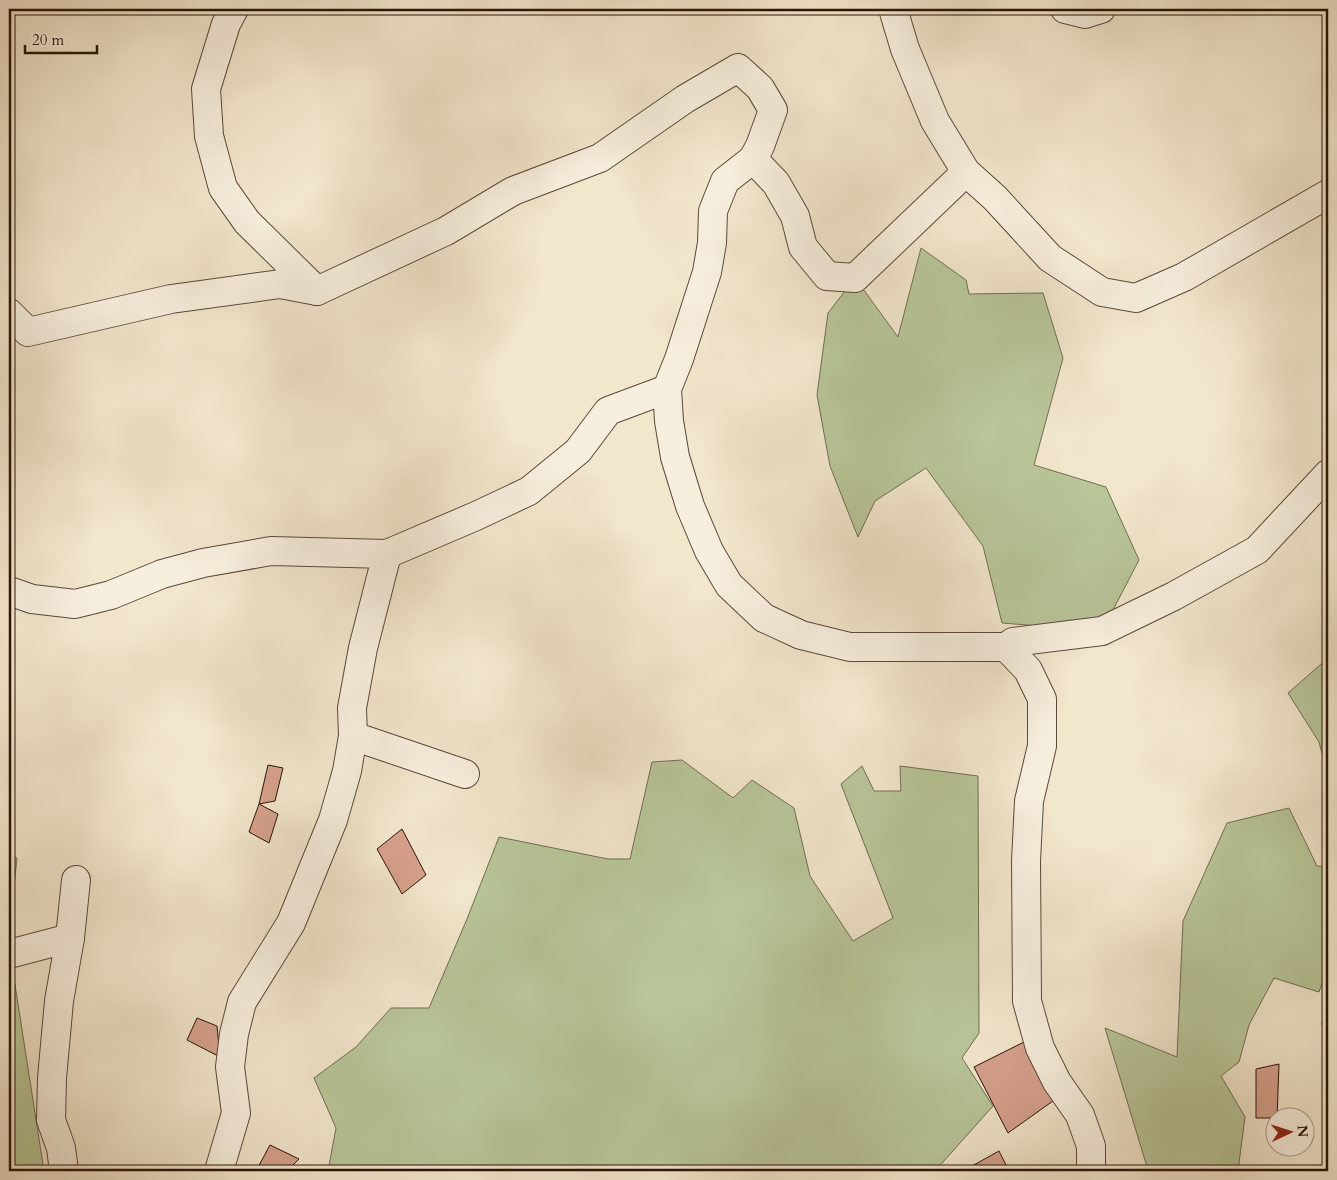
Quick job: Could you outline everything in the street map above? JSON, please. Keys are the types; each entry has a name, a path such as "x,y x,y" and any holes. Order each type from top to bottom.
{"street":[{"path":"234,9 226,24 206,89 209,136 223,188 247,222 318,291"},
{"path":"893,9 905,48 935,121 966,172 995,198 1050,258 1102,292 1136,298 1184,277 1328,194"},
{"path":"1065,9 1085,14 1101,9"},
{"path":"9,313 28,332 171,299 280,284 318,291 446,231 514,191 600,158 685,99 738,68 760,88 773,110 760,146 753,159 725,181 713,211 712,243 707,272 666,389 675,457 690,506 708,551 729,585 764,618 801,634 850,648 1006,647 1013,642 1102,631 1174,596 1257,550 1328,474"},
{"path":"753,159 776,183 795,216 804,247 827,276 855,278 966,172"},
{"path":"9,591 32,599 75,604 111,594 162,574 202,563 272,551 387,554 529,491 578,451 608,411 666,389"},
{"path":"219,1171 236,1113 230,1068 234,1034 242,1002 291,923 334,820 347,771 353,736 352,708 363,648 387,554"},
{"path":"1006,647 1028,670 1042,699 1042,746 1029,801 1026,861 1026,1001 1040,1048 1057,1082 1080,1115 1092,1146 1091,1171"},
{"path":"353,736 465,774"},
{"path":"64,1171 61,1148 51,1120 52,1078 59,1001 70,938 76,880"},
{"path":"9,954 70,938"}],"green space":[{"path":"921,248 966,280 969,294 1043,293 1063,358 1034,465 1106,487 1139,560 1102,631 1002,623 983,546 926,468 875,501 858,537 830,466 817,395 828,313 855,278 898,337"},
{"path":"1328,658 1328,775 1319,742 1288,693"},
{"path":"682,760 733,798 752,780 794,808 810,876 853,941 893,918 841,784 862,766 874,791 901,791 900,766 978,776 979,1033 962,1058 993,1106 935,1171 328,1171 336,1128 314,1078 356,1047 391,1008 429,1008 499,837 608,859 630,859 652,762"},
{"path":"1289,808 1317,866 1328,867 1328,966 1319,992 1274,978 1249,1025 1239,1062 1221,1076 1245,1117 1238,1171 1146,1171 1147,1167 1105,1028 1177,1057 1183,921 1227,823"},
{"path":"9,856 17,858 9,932"},
{"path":"13,972 44,1171 9,1171 9,984"}],"building":[{"path":"268,765 283,768 275,801 259,804"},
{"path":"259,804 278,814 269,843 249,832"},
{"path":"402,829 426,875 402,894 377,849"},
{"path":"1326,989 1328,989 1328,1024 1322,1025"},
{"path":"197,1018 217,1026 220,1057 187,1040"},
{"path":"1024,1042 1053,1101 1008,1133 974,1067"},
{"path":"1326,1062 1328,1062 1328,1094 1326,1094"},
{"path":"1279,1064 1277,1108 1264,1108 1264,1118 1256,1118 1256,1069"},
{"path":"270,1145 299,1159 287,1171 256,1171"},
{"path":"999,1151 1008,1169 1003,1171 975,1171 972,1166"}]}
